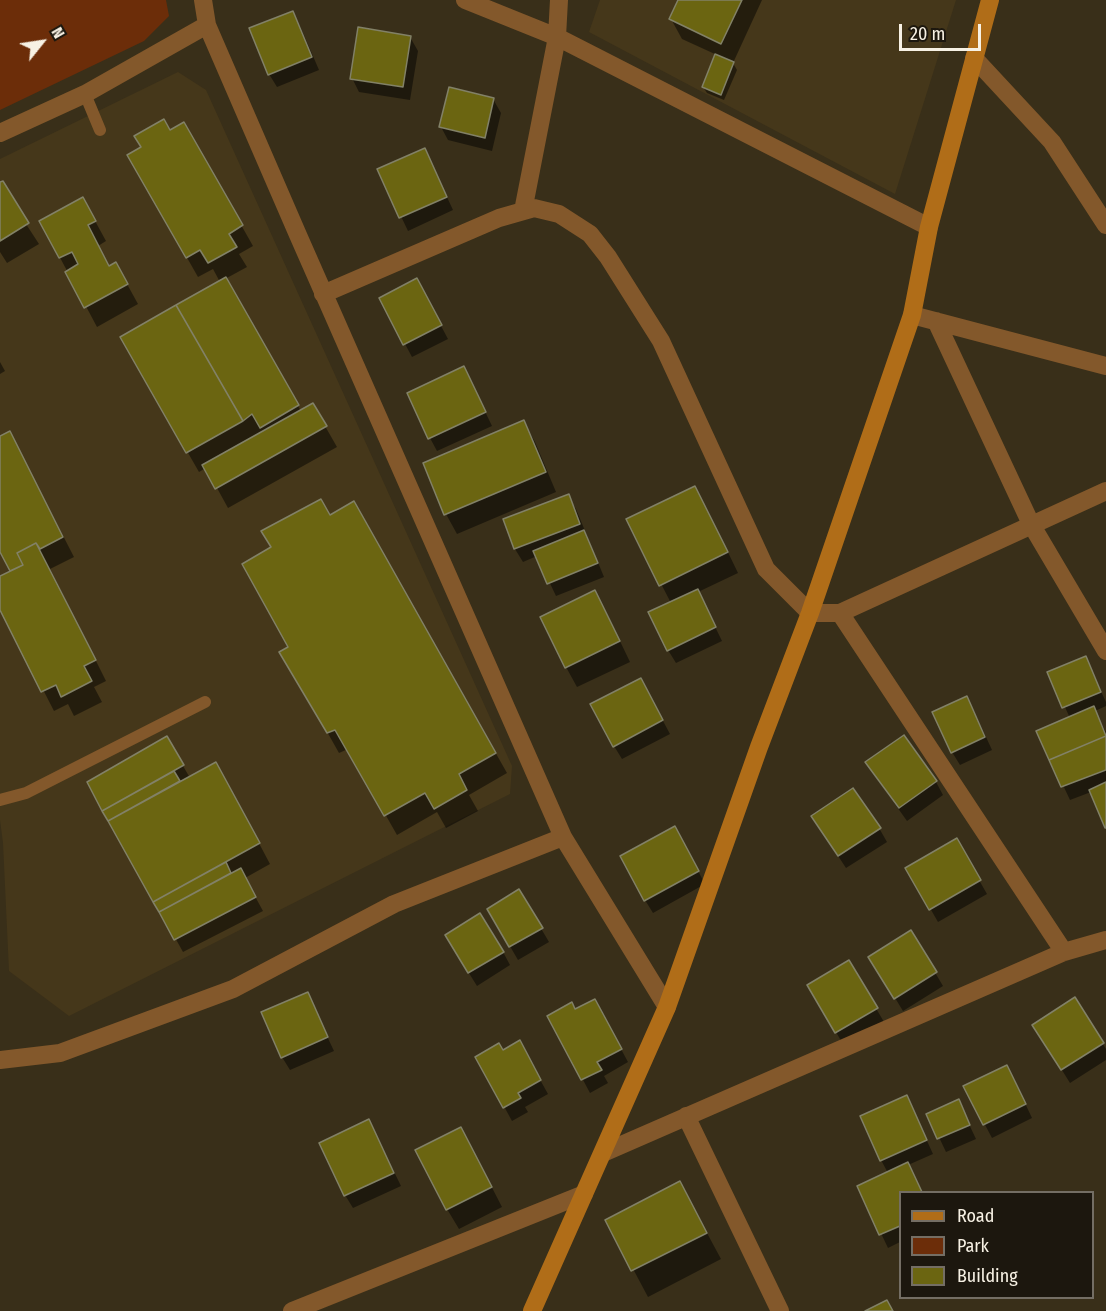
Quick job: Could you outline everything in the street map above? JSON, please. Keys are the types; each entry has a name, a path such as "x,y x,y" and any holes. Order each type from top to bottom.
{"street":[{"path":"203,0 207,25 563,837 667,1007"},
{"path":"465,0 557,37 929,226"},
{"path":"523,211 557,37 559,0"},
{"path":"532,1311 667,1007 759,747 810,613 912,315 929,226 990,0"},
{"path":"0,133 85,94 207,25"},
{"path":"974,58 1052,142 1106,225"},
{"path":"324,294 499,218 534,208 559,214 590,234 608,257 661,341 766,569 810,613 840,613 1106,491"},
{"path":"912,315 1106,366"},
{"path":"936,321 1030,525 1106,651"},
{"path":"840,613 1064,952"},
{"path":"0,1060 60,1053 233,989 394,904 563,837"},
{"path":"603,1153 1064,952 1106,940"},
{"path":"686,1116 780,1311"},
{"path":"292,1311 584,1194"}],"lane":[{"path":"85,94 100,130"},
{"path":"0,800 26,793 205,702"}],"shaded area":[{"path":"600,0 956,0 895,194 589,32"},
{"path":"178,72 206,90 512,766 510,794 69,1016 9,971 0,820 0,159"}],"green space":[{"path":"0,0 166,0 169,16 144,41 0,110"}],"building":[{"path":"678,0 742,0 721,44 669,19"},
{"path":"293,11 312,57 268,75 249,28"},
{"path":"358,27 411,36 403,87 350,79"},
{"path":"715,54 734,62 721,95 702,87"},
{"path":"449,87 494,98 485,138 439,127"},
{"path":"164,119 170,130 184,122 243,225 229,234 237,247 208,263 200,250 186,258 127,155 141,147 134,136"},
{"path":"425,148 447,197 399,218 377,169"},
{"path":"3,181 29,223 0,241 0,182"},
{"path":"83,197 96,221 88,225 109,266 116,262 128,284 84,308 65,272 78,264 72,252 59,258 39,221"},
{"path":"226,277 299,405 260,428 252,414 243,421 176,305"},
{"path":"417,278 442,325 403,345 379,298"},
{"path":"176,305 243,421 186,453 120,337"},
{"path":"464,366 486,412 428,439 407,393"},
{"path":"313,403 327,426 215,489 202,465"},
{"path":"524,420 546,472 444,515 423,463"},
{"path":"10,431 63,537 40,549 36,543 17,553 23,565 10,571 0,552 0,436"},
{"path":"695,486 728,552 659,586 626,519"},
{"path":"569,494 580,524 514,549 503,519"},
{"path":"321,499 330,515 354,501 496,753 459,774 467,790 434,809 425,793 384,816 335,730 327,733 279,652 288,647 242,564 271,547 261,531"},
{"path":"584,530 598,563 547,584 533,551"},
{"path":"36,543 96,660 84,666 92,681 61,697 56,685 41,692 0,610 0,576 23,565 17,553"},
{"path":"698,589 716,627 667,651 648,612"},
{"path":"595,590 620,641 565,668 540,617"},
{"path":"1086,656 1101,692 1062,708 1047,672"},
{"path":"641,678 663,720 613,747 590,704"},
{"path":"967,696 985,737 951,753 932,712"},
{"path":"1094,706 1106,736 1049,760 1036,731"},
{"path":"904,735 937,781 899,808 865,762"},
{"path":"167,736 184,765 102,811 87,782"},
{"path":"1106,736 1106,770 1061,787 1049,760"},
{"path":"216,762 260,843 153,902 108,821"},
{"path":"174,771 180,781 108,821 102,811"},
{"path":"1106,782 1106,828 1105,828 1089,790"},
{"path":"853,788 881,828 838,856 811,816"},
{"path":"675,826 699,871 644,901 620,856"},
{"path":"957,838 981,880 929,910 905,868"},
{"path":"226,862 231,873 159,912 153,902"},
{"path":"241,868 256,897 174,940 159,912"},
{"path":"519,889 543,928 509,947 487,909"},
{"path":"480,913 504,952 468,973 445,935"},
{"path":"911,930 937,972 894,999 868,957"},
{"path":"849,960 878,1008 835,1033 807,985"},
{"path":"308,992 328,1037 281,1058 261,1012"},
{"path":"1075,997 1104,1043 1061,1070 1032,1025"},
{"path":"595,999 622,1049 597,1062 602,1070 581,1080 547,1016 572,1002 575,1009"},
{"path":"520,1040 541,1080 518,1093 521,1098 503,1108 475,1057 499,1043 503,1050"},
{"path":"1007,1065 1026,1104 983,1125 963,1086"},
{"path":"907,1095 927,1140 880,1161 860,1116"},
{"path":"959,1099 970,1125 937,1139 926,1114"},
{"path":"369,1119 394,1173 344,1196 319,1143"},
{"path":"461,1127 492,1187 446,1210 415,1150"},
{"path":"908,1162 922,1191 899,1191 899,1226 879,1235 857,1186"},
{"path":"680,1181 707,1233 631,1271 605,1220"},
{"path":"887,1300 893,1311 865,1311"}]}
